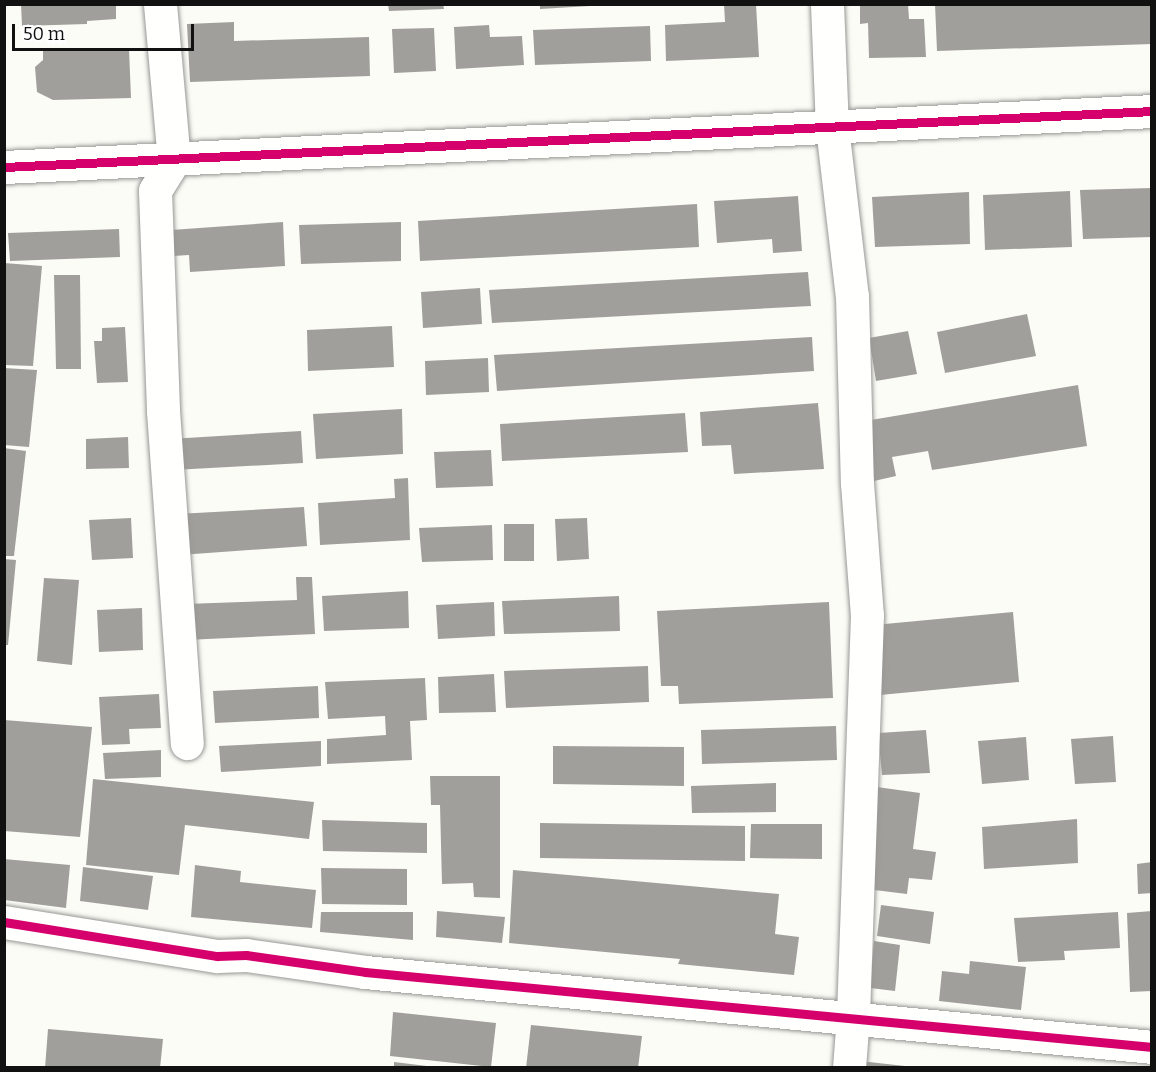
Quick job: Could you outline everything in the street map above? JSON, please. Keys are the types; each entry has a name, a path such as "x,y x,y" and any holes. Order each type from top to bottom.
{"street":[{"path":"160,4 174,160 155,191 162,411 187,743"},
{"path":"827,4 832,127 852,296 857,483 867,615 853,1017 849,1068"},
{"path":"4,166 174,160 1152,111"},
{"path":"4,922 217,956 246,955 365,972 1152,1047"}],"building":[{"path":"21,4 116,4 116,19 87,21 87,24 22,26"},
{"path":"388,4 443,4 444,9 389,11"},
{"path":"540,4 590,4 590,6 540,9"},
{"path":"724,4 756,4 759,57 666,61 665,25 725,22"},
{"path":"860,4 908,4 909,19 924,19 926,57 869,58 868,23 860,24"},
{"path":"935,4 1152,4 1152,44 937,51"},
{"path":"234,22 234,41 369,37 370,76 190,82 187,24"},
{"path":"489,25 490,37 522,36 524,65 456,69 454,27"},
{"path":"650,26 651,61 535,65 533,30"},
{"path":"434,28 436,71 394,73 392,29"},
{"path":"129,49 131,98 53,100 37,92 35,67 43,60 43,51"},
{"path":"1152,188 1152,237 1083,239 1080,190"},
{"path":"1070,191 1072,247 985,250 983,195"},
{"path":"969,192 970,244 875,247 872,197"},
{"path":"798,196 802,251 773,253 772,239 717,243 714,201"},
{"path":"697,204 699,247 420,261 418,221"},
{"path":"283,222 285,266 190,272 189,255 173,256 171,230"},
{"path":"401,222 401,261 301,264 299,225"},
{"path":"119,229 120,257 10,261 8,233"},
{"path":"4,263 42,266 33,366 4,365"},
{"path":"808,272 811,306 492,323 489,290"},
{"path":"54,275 80,275 81,369 56,369"},
{"path":"480,288 482,324 423,328 421,292"},
{"path":"1027,314 1036,356 945,373 937,332"},
{"path":"392,326 394,367 308,371 307,330"},
{"path":"125,327 128,382 97,383 94,341 102,341 102,328"},
{"path":"908,331 917,374 876,381 869,338"},
{"path":"812,337 814,371 497,391 494,355"},
{"path":"488,358 489,392 426,395 425,361"},
{"path":"4,368 37,370 29,447 4,445"},
{"path":"1078,385 1087,446 932,470 928,451 892,457 896,476 874,481 865,421"},
{"path":"818,403 824,469 734,474 731,445 702,446 700,412"},
{"path":"402,409 403,454 316,459 313,414"},
{"path":"685,413 688,452 502,461 500,424"},
{"path":"301,431 303,463 173,470 170,439"},
{"path":"128,437 129,468 86,469 86,439"},
{"path":"4,448 26,451 14,556 4,556"},
{"path":"491,450 493,486 436,488 434,452"},
{"path":"408,478 410,540 320,545 318,503 395,498 394,479"},
{"path":"304,507 307,546 180,555 177,514"},
{"path":"131,518 133,558 92,560 89,520"},
{"path":"587,518 589,559 557,561 555,519"},
{"path":"504,524 534,524 534,561 504,561"},
{"path":"492,525 493,560 422,562 419,528"},
{"path":"4,559 16,560 8,645 4,645"},
{"path":"296,577 312,577 315,634 186,640 185,604 297,600"},
{"path":"44,578 79,580 72,665 37,661"},
{"path":"408,591 409,628 324,631 322,596"},
{"path":"619,596 620,631 504,634 502,601"},
{"path":"494,602 495,636 438,639 436,605"},
{"path":"829,602 833,698 679,704 678,686 661,686 657,611"},
{"path":"142,608 143,650 99,652 97,610"},
{"path":"1013,612 1019,682 880,695 874,625"},
{"path":"648,666 649,702 506,708 504,671"},
{"path":"494,674 496,712 439,713 438,677"},
{"path":"425,678 427,720 410,721 412,760 327,764 327,739 386,735 385,716 328,719 325,682"},
{"path":"318,686 319,718 215,723 213,691"},
{"path":"159,694 161,728 129,729 130,744 102,745 99,697"},
{"path":"4,720 92,727 80,837 4,831"},
{"path":"836,726 837,760 702,764 701,730"},
{"path":"926,730 930,773 882,775 878,733"},
{"path":"1113,736 1116,782 1075,784 1071,739"},
{"path":"1026,737 1029,780 982,784 978,741"},
{"path":"321,741 321,766 221,772 219,746"},
{"path":"553,746 684,747 684,786 553,784"},
{"path":"161,750 161,777 105,779 103,753"},
{"path":"430,776 500,776 500,898 474,897 473,883 442,884 440,805 431,805"},
{"path":"93,779 314,802 309,839 185,825 179,875 86,865"},
{"path":"776,783 776,812 692,813 691,786"},
{"path":"877,787 920,793 913,849 936,852 932,880 909,878 907,894 866,889"},
{"path":"1077,819 1078,863 984,869 982,827"},
{"path":"322,820 427,823 427,853 323,851"},
{"path":"540,823 745,826 745,861 540,858"},
{"path":"751,824 822,824 822,859 750,858"},
{"path":"4,859 70,865 66,908 4,900"},
{"path":"1152,862 1152,893 1138,894 1137,864"},
{"path":"195,865 241,871 240,882 316,890 312,928 191,917"},
{"path":"83,867 153,876 148,910 80,901"},
{"path":"321,868 407,869 407,905 322,904"},
{"path":"513,870 779,894 775,934 799,937 794,975 678,964 680,959 509,943"},
{"path":"881,905 934,912 930,944 877,936"},
{"path":"437,911 505,917 502,943 436,937"},
{"path":"1152,911 1152,991 1130,992 1127,913"},
{"path":"321,912 413,912 413,940 320,932"},
{"path":"1118,912 1120,948 1064,951 1065,960 1018,962 1014,918"},
{"path":"874,941 900,945 895,991 870,988"},
{"path":"970,961 1026,967 1021,1010 939,1001 942,971 969,974"},
{"path":"393,1012 496,1023 491,1067 390,1056"},
{"path":"531,1025 642,1036 638,1068 526,1068"},
{"path":"48,1029 163,1039 160,1068 45,1068"},
{"path":"851,1060 905,1066 905,1068 850,1068"},
{"path":"394,1062 427,1066 427,1068 394,1068"}],"cycle path":[{"path":"4,167 1152,111"},
{"path":"4,922 217,956 246,955 365,972 1152,1047"}]}
